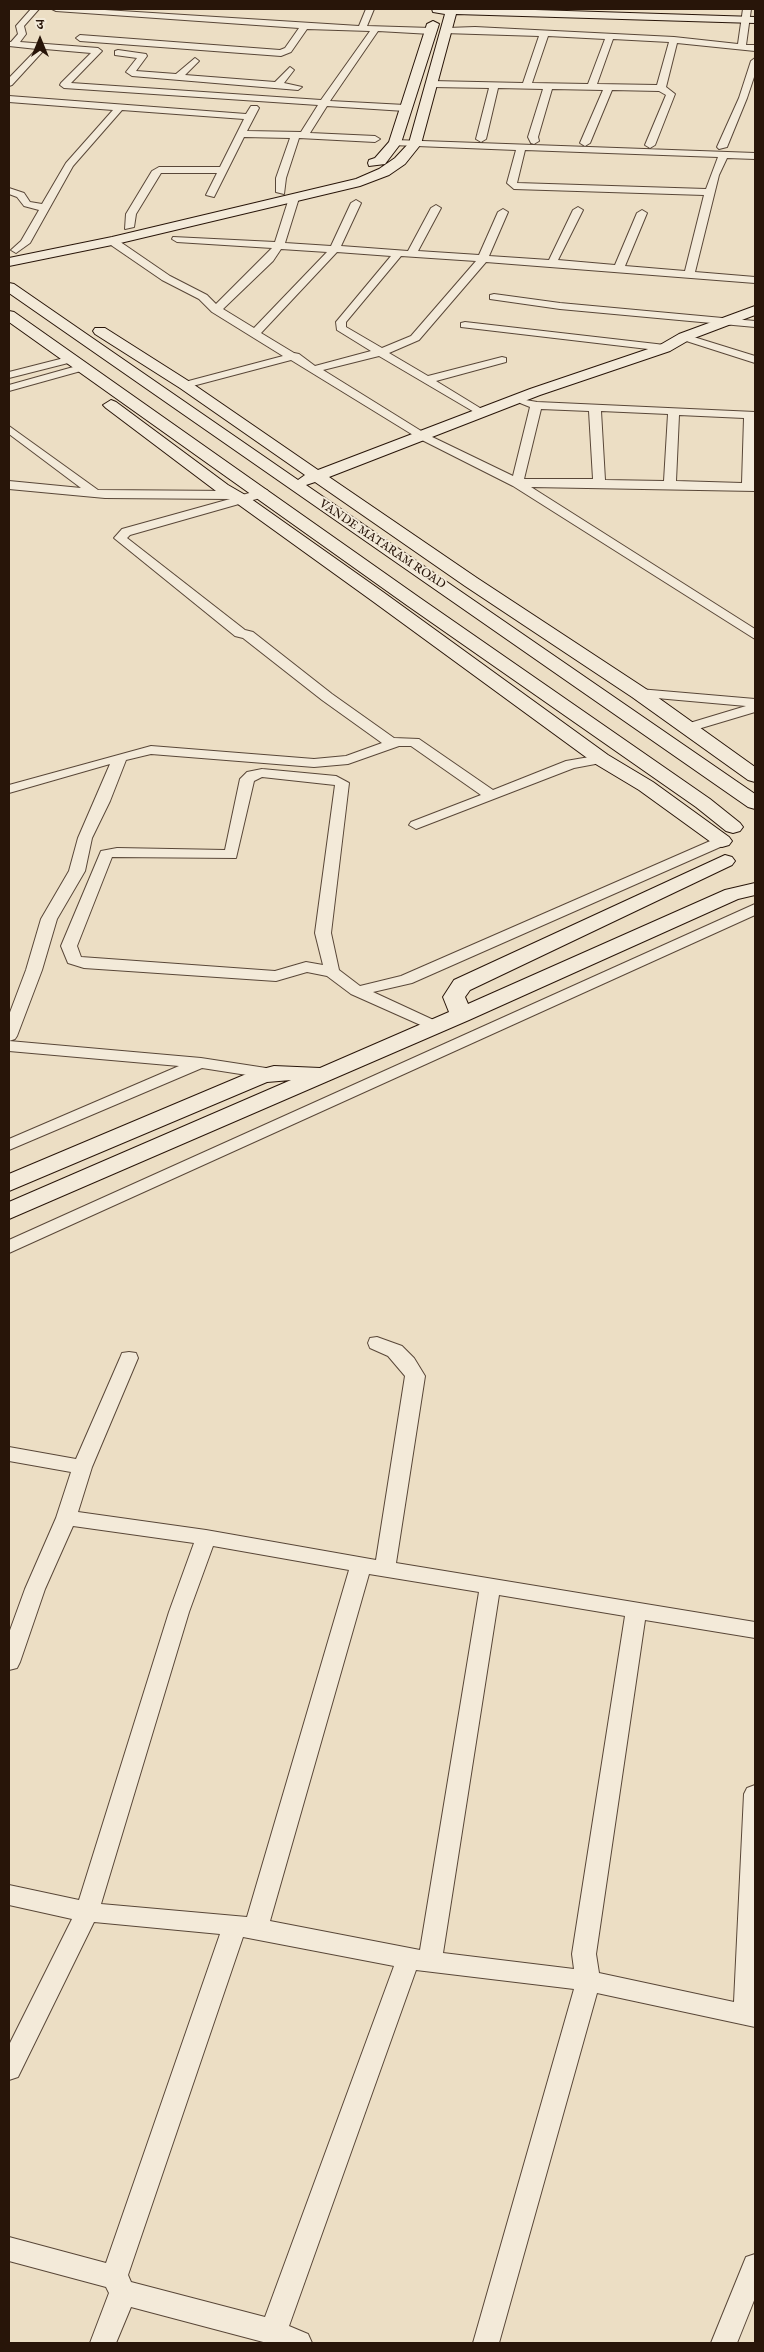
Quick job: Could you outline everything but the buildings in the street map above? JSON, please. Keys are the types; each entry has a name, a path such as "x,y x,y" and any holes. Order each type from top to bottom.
{"street":[{"path":"11,44 26,34 20,26 35,9"},
{"path":"56,9 116,13 143,11 179,20 242,25 287,21 305,26 431,30"},
{"path":"362,28 370,9"},
{"path":"12,251 129,227 281,192 360,170 380,161 396,139 437,9 500,12 577,11 749,16 742,46"},
{"path":"9,262 112,241 294,198 360,182 384,172 400,161 416,140 452,9"},
{"path":"496,31 500,12"},
{"path":"88,38 116,13"},
{"path":"69,37 132,42 162,40 225,45 282,53 288,50 305,26"},
{"path":"281,192 281,178 300,135 376,28"},
{"path":"447,31 496,31 674,40 755,48"},
{"path":"527,85 544,34"},
{"path":"592,86 610,37"},
{"path":"661,88 674,40"},
{"path":"108,52 116,46 132,42"},
{"path":"11,44 144,56 130,72 132,73 298,87"},
{"path":"9,84 44,46"},
{"path":"49,102 98,51"},
{"path":"178,77 195,61"},
{"path":"689,276 722,151 744,98 755,61"},
{"path":"277,85 290,70"},
{"path":"227,81 236,71"},
{"path":"432,84 661,88 671,94 650,145"},
{"path":"64,85 405,108"},
{"path":"482,139 494,85"},
{"path":"534,141 533,137 548,86"},
{"path":"585,143 609,87"},
{"path":"170,111 188,94"},
{"path":"9,98 248,117"},
{"path":"744,98 755,98"},
{"path":"211,195 248,117 259,99"},
{"path":"9,112 21,100"},
{"path":"12,251 25,243 69,165 120,107"},
{"path":"241,134 376,138"},
{"path":"396,139 521,147 722,151 755,149"},
{"path":"416,140 482,139 650,145 722,151 755,156"},
{"path":"521,147 512,183 514,186 710,192"},
{"path":"129,227 131,214 155,173 159,170 223,170"},
{"path":"9,191 21,195 27,204 45,208"},
{"path":"216,310 269,259 279,246 294,198"},
{"path":"256,332 334,250 356,203"},
{"path":"411,255 436,208"},
{"path":"552,263 578,210"},
{"path":"315,369 381,352 415,338 483,259 503,212"},
{"path":"618,270 642,213"},
{"path":"177,239 552,263 689,276 755,280"},
{"path":"112,241 166,278 203,297 216,310 256,332 422,436 517,483 755,635"},
{"path":"398,254 341,322 340,328 481,413"},
{"path":"9,271 185,385 317,477 639,693 755,776"},
{"name":"VANDE MATARAM ROAD","path":"9,286 755,804"},
{"path":"494,297 560,306 731,320 755,324"},
{"path":"292,484 317,477 481,413 665,348 684,337 755,310"},
{"name":"VANDE MATARAM ROAD","path":"9,315 69,366 263,493 414,602 703,803 727,843"},
{"path":"465,325 665,348"},
{"path":"9,333 69,366 238,497 601,759 646,786 727,843 731,871 755,888"},
{"path":"684,337 755,360"},
{"path":"185,385 295,356"},
{"path":"426,380 502,360"},
{"path":"9,374 69,366"},
{"path":"9,388 69,366"},
{"path":"517,483 670,484 752,487 753,415 536,405 518,400"},
{"path":"517,483 536,405"},
{"path":"595,407 599,483"},
{"path":"670,484 674,410"},
{"path":"9,429 96,493"},
{"path":"9,485 96,493 238,497"},
{"path":"263,493 238,497 126,532 120,535 120,538 240,633 248,635 327,697 393,744"},
{"path":"639,693 755,703"},
{"path":"688,728 755,708"},
{"path":"9,789 151,750 314,763 348,760 393,744 414,742 492,796"},
{"path":"9,1036 34,970 49,919 77,871 85,838 103,801 120,757"},
{"path":"416,825 571,764 601,759"},
{"path":"332,972 323,933 343,788 342,783 336,780 262,773 252,775 248,779 231,855 116,852 106,854 69,946 74,960 84,963 276,976 306,967 332,972 357,991 434,1026"},
{"path":"461,1015 454,997 462,985 727,843 755,815"},
{"path":"357,991 406,980 727,843"},
{"path":"9,1211 461,1015 732,894 755,888"},
{"path":"9,1247 755,909"},
{"path":"9,1046 200,1063 274,1073 322,1074"},
{"path":"9,1145 200,1063"},
{"path":"9,1183 274,1073 300,1084"},
{"path":"377,1343 395,1351 407,1363 415,1376 385,1569"},
{"path":"9,1662 35,1589 66,1518 82,1467 129,1358"},
{"path":"9,1454 82,1467"},
{"path":"66,1518 206,1537 361,1565 755,1630"},
{"path":"9,2069 87,1912 179,1612 206,1537"},
{"path":"103,2343 119,2285 246,1927 361,1565"},
{"path":"273,2332 419,1960 490,1586"},
{"path":"486,2343 588,1981 584,1954 636,1611"},
{"path":"9,1894 87,1912 246,1927 419,1960 588,1981 750,2015 755,1794"},
{"path":"9,2249 273,2332 298,2343"},
{"path":"724,2343 755,2266"}]}
